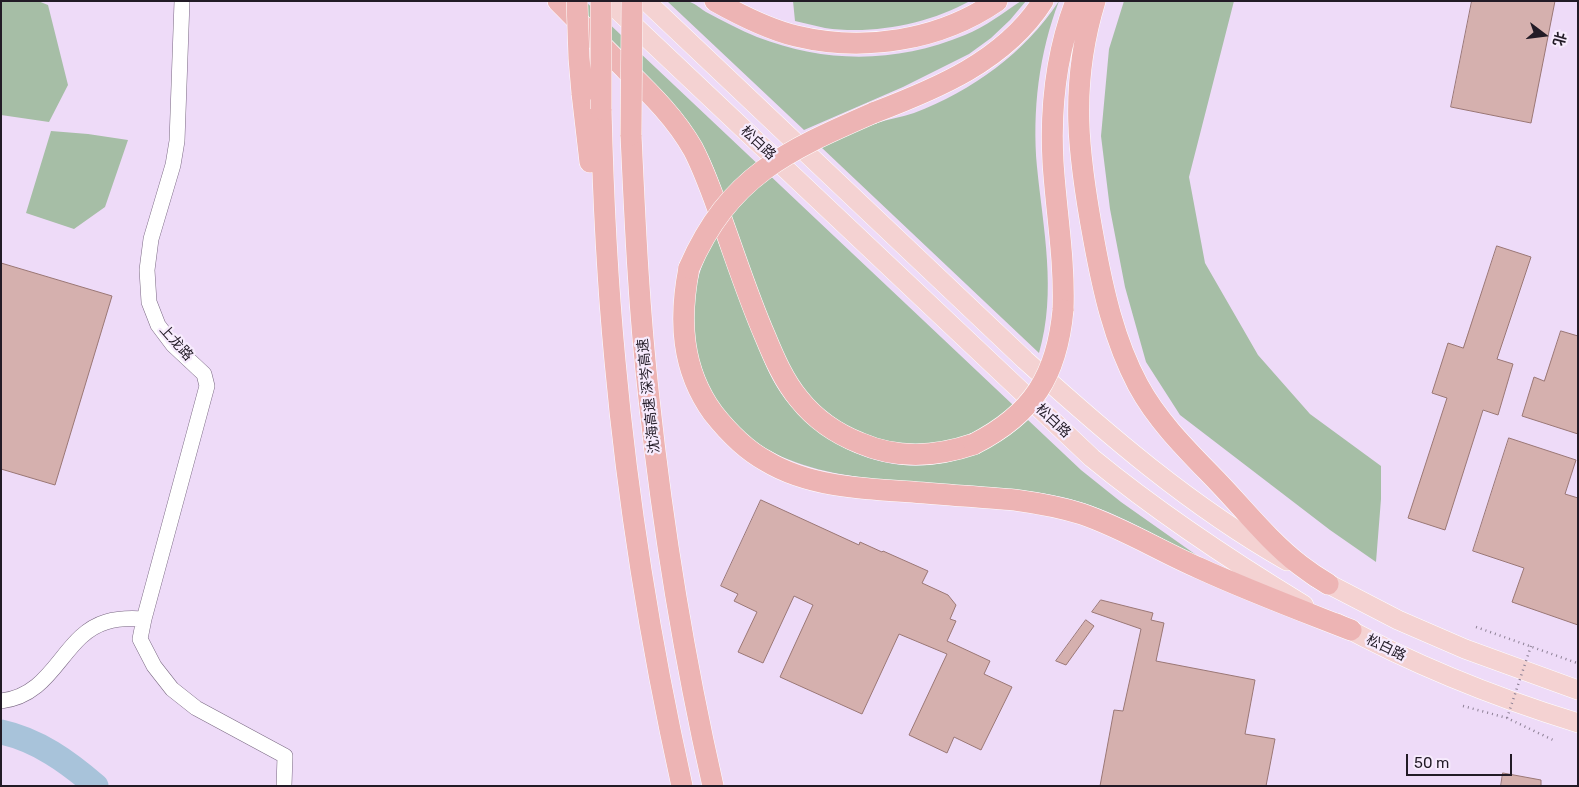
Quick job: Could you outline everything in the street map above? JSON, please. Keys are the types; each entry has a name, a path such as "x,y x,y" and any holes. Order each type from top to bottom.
{"highway":[{"path":"558,1 661,104 693,149 759,322 786,381 800,400 819,419 844,437 871,448 901,455 932,455 974,444 1011,421 1025,408 1038,391 1056,355 1061,334 1063,310 1062,258 1053,164 1054,92 1059,55 1067,23 1076,1"},
{"path":"577,1 578,58 591,169 608,274"},
{"path":"601,1 601,109 608,274 615,362 632,508 653,638 682,786"},
{"name":"沈海高速 深岑高速","path":"632,1 632,135 635,234 656,463 686,658 713,786"},
{"path":"715,1 761,24 794,35 824,42 870,43 902,39 933,32 961,22 997,1"},
{"path":"1042,1 1020,29 1000,48 976,66 929,91 873,113 809,142 754,177 733,196 701,242 690,268 684,294 682,320 685,346 702,398 741,444 766,462 794,474 853,488 1015,500 1037,503 1080,514 1134,536 1210,573 1351,630"},
{"path":"1095,1 1083,47 1078,87 1080,158 1098,264 1112,319 1124,355 1139,386 1159,417 1187,450 1299,564 1328,584"}],"main road":[{"name":"松白路","path":"608,1 1092,458 1131,490 1209,545 1305,605 1351,630 1464,684 1578,723"},
{"name":"松白路","path":"646,1 1018,354 1120,444 1183,494 1233,529 1328,584 1398,620 1466,649 1578,690"}],"street":[{"name":"上龙路","path":"182,1 177,141 173,165 151,239 147,270 150,302 158,325 173,345 204,374 207,386 140,639 154,666 172,689 196,708 285,756 284,786"},
{"path":"1,701 24,694 40,684 87,632 104,622 124,618 144,619"}],"path":[{"path":"1476,627 1577,663"},
{"path":"1507,718 1531,646"},
{"path":"1463,706 1507,718 1553,740"}],"green space":[{"path":"1,1 38,1 48,5 68,85 49,122 1,115"},
{"path":"573,1 585,1 1013,405 992,422 967,435 942,442 916,445 879,439 856,430 835,418 817,403 797,380 784,355 706,151 680,112 664,93"},
{"path":"667,1 690,2 744,31 783,46 836,56 862,57 914,51 939,44 972,32 994,20 1021,1 1026,1 991,38 969,54 903,87 804,130"},
{"path":"793,1 970,1 936,16 900,26 881,29 843,30 795,21"},
{"path":"1059,1 1046,41 1036,104 1037,167 1048,283 1047,307 1039,353 821,147 877,123 914,113 956,94 976,82 996,68 1030,37"},
{"path":"1124,1 1234,1 1189,177 1205,263 1258,355 1310,414 1381,466 1381,499 1376,562 1330,530 1180,415 1146,362 1125,287 1110,209 1101,136 1109,49"},
{"path":"51,131 128,140 105,207 74,229 26,213"},
{"path":"716,236 762,356 773,379 792,407 810,425 824,435 849,450 875,460 902,465 929,465 955,460 981,451 1005,438 1028,420 1081,470 1121,502 1209,564 1119,517 1081,502 1043,493 1004,488 907,482 841,474 811,467 782,457 756,442 733,422 714,396 700,363 696,346 693,314 694,297 702,266"}],"building":[{"path":"1472,1 1555,1 1531,123 1451,107"},
{"path":"1497,246 1531,257 1497,359 1513,364 1498,415 1483,410 1445,530 1408,518 1447,398 1432,393 1448,343 1463,348"},
{"path":"1,263 112,296 55,485 1,469"},
{"path":"1561,331 1578,336 1578,434 1522,416 1534,377 1544,381"},
{"path":"1509,438 1576,460 1565,494 1578,498 1578,625 1512,602 1524,568 1473,551"},
{"path":"761,500 859,545 860,542 928,571 922,583 948,595 956,605 950,619 956,621 947,641 990,661 984,674 1012,687 981,750 954,737 947,753 909,735 947,654 899,634 862,714 780,677 813,605 794,596 763,663 738,652 757,612 734,601 738,594 721,586"},
{"path":"1101,600 1153,613 1151,620 1164,623 1156,661 1255,680 1245,734 1275,739 1266,786 1100,786 1114,710 1123,711 1141,629 1092,612"},
{"path":"1086,620 1094,626 1066,665 1056,661"},
{"path":"1503,773 1541,780 1541,786 1501,786"}],"waterway":[{"path":"1,732 28,740 40,746 75,769 96,786"}]}
